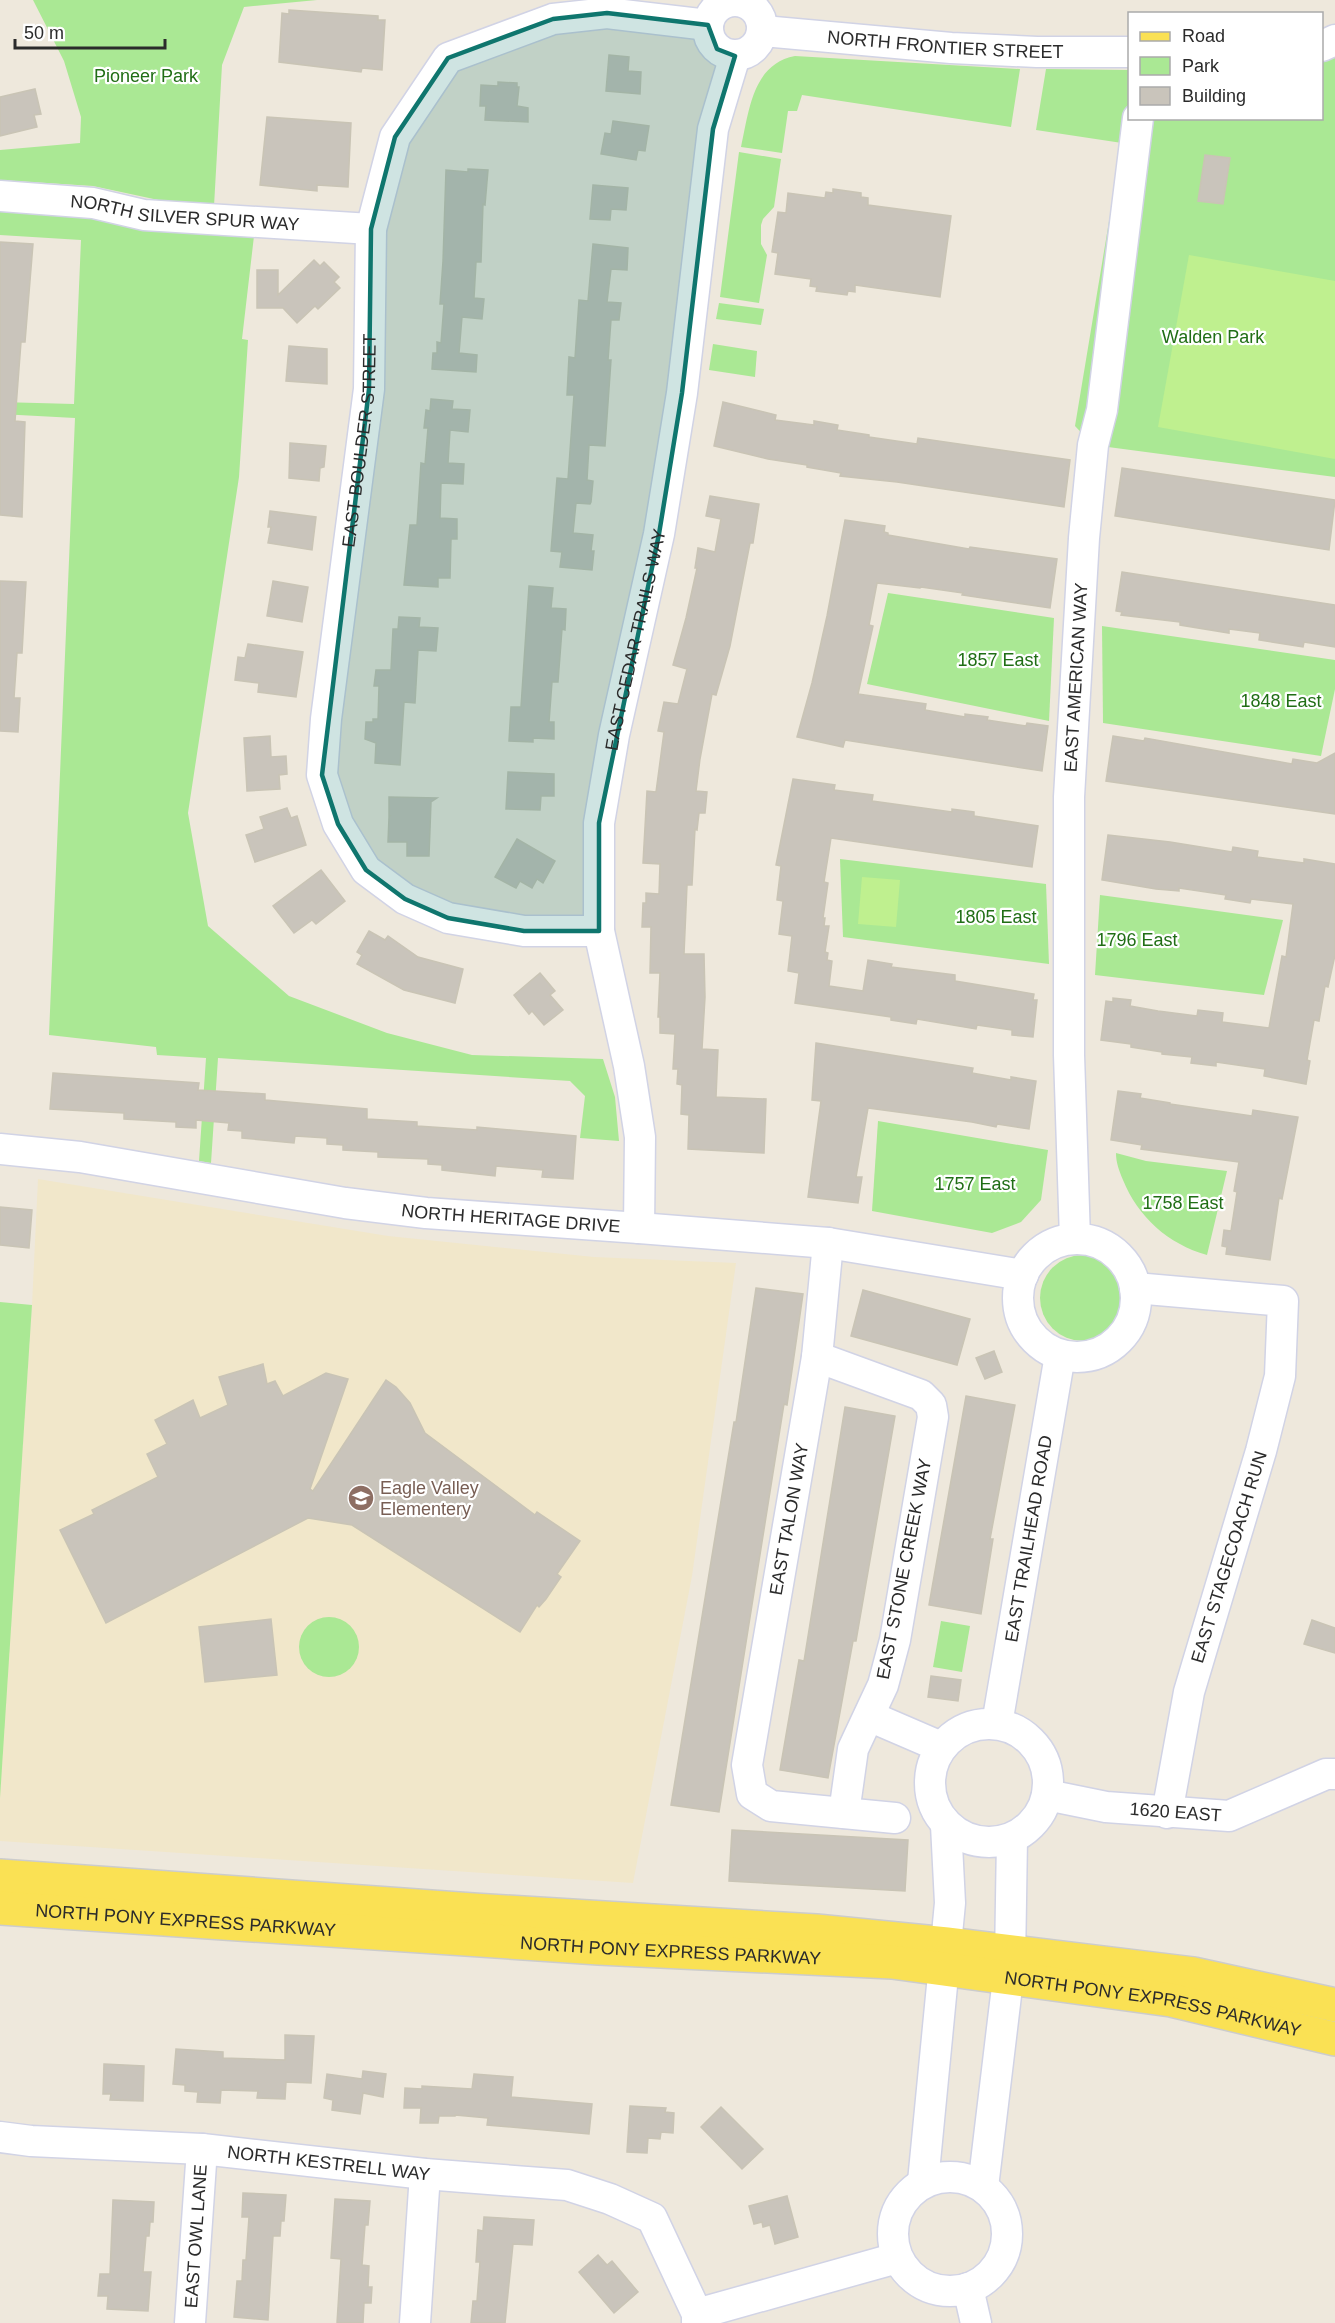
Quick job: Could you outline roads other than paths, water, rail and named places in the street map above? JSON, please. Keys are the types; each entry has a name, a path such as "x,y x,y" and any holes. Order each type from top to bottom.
{"main road":[{"name":"NORTH PONY EXPRESS PARKWAY","path":"0,1876 473,1910 816,1930 946,1956 1009,1964 1194,1974 1335,2005"},
{"name":"NORTH PONY EXPRESS PARKWAY","path":"0,1908 599,1948 839,1958 946,1956"},
{"name":"NORTH PONY EXPRESS PARKWAY","path":"1009,1964 1335,2039"}],"street":[{"path":"745,1 759,13 763,31 756,46 742,55 725,54 711,42 708,25 717,7 726,2 745,1"},
{"name":"EAST BOULDER STREET","path":"599,931 524,931 448,918 405,899 366,870 338,824 322,775 326,719 369,389 371,229 394,137 448,58 553,19 607,13 708,25"},
{"name":"NORTH FRONTIER STREET","path":"763,31 951,48 1037,52 1128,52"},
{"name":"EAST CEDAR TRAILS WAY","path":"639,1227 640,1137 629,1066 599,931 599,822 614,735 659,534 682,393 713,129 735,56"},
{"name":"EAST AMERICAN WAY","path":"1075,1239 1069,1055 1069,786 1084,538 1092,457 1102,410 1138,120"},
{"name":"NORTH SILVER SPUR WAY","path":"0,196 93,202 144,215 371,229"},
{"name":"NORTH HERITAGE DRIVE","path":"0,1149 80,1156 345,1203 426,1213 639,1227 828,1244 1023,1275"},
{"path":"1075,1239 1092,1241 1117,1254 1131,1274 1135,1288 1133,1317 1125,1333 1112,1346 1098,1354 1081,1358 1060,1355 1043,1347 1032,1337 1020,1315 1018,1290 1023,1275 1032,1260 1046,1248 1059,1242 1075,1239"},
{"name":"EAST TALON WAY","path":"828,1244 817,1357 747,1765 752,1794 771,1806 844,1813"},
{"name":"EAST STAGECOACH RUN","path":"1135,1288 1283,1301 1280,1376 1261,1451 1189,1692 1167,1813"},
{"name":"EAST TRAILHEAD ROAD","path":"997,1724 1060,1355"},
{"name":"EAST STONE CREEK WAY","path":"817,1357 921,1395 931,1405 933,1417 895,1640 883,1685 854,1749 844,1813"},
{"path":"869,1716 941,1748"},
{"path":"981,1724 997,1724 1016,1730 1031,1741 1042,1757 1048,1775 1047,1795 1043,1809 1024,1831 1012,1838 994,1843 977,1842 960,1836 946,1825 933,1804 929,1779 933,1762 941,1748 952,1736 966,1728 981,1724"},
{"name":"1620 EAST","path":"1047,1795 1106,1807 1229,1816 1326,1774 1335,1774"},
{"path":"844,1813 895,1818"},
{"path":"923,2182 950,1903 946,1825"},
{"path":"983,2187 1009,1964 1012,1838"},
{"name":"NORTH KESTRELL WAY","path":"0,2137 31,2141 202,2149 425,2174 567,2185 610,2199 652,2218 697,2319"},
{"name":"EAST OWL LANE","path":"190,2323 202,2149"},
{"path":"415,2323 425,2174"},
{"path":"957,2176 983,2187 1001,2206 1006,2222 1007,2238 1003,2256 996,2269 984,2280 968,2288 944,2292 922,2284 908,2274 897,2258 893,2243 895,2217 909,2193 923,2182 939,2177 957,2176"},
{"path":"697,2319 897,2258"},
{"path":"968,2288 976,2323"}],"place":[{"name":"Eagle Valley Elementery","path":"361,1498"}],"park label":[{"name":"Pioneer Park","path":"146,76"},
{"name":"Walden Park","path":"1213,337"},
{"name":"1857 East","path":"998,660"},
{"name":"1848 East","path":"1281,701"},
{"name":"1805 East","path":"996,917"},
{"name":"1796 East","path":"1137,940"},
{"name":"1757 East","path":"975,1184"},
{"name":"1758 East","path":"1183,1203"}]}
